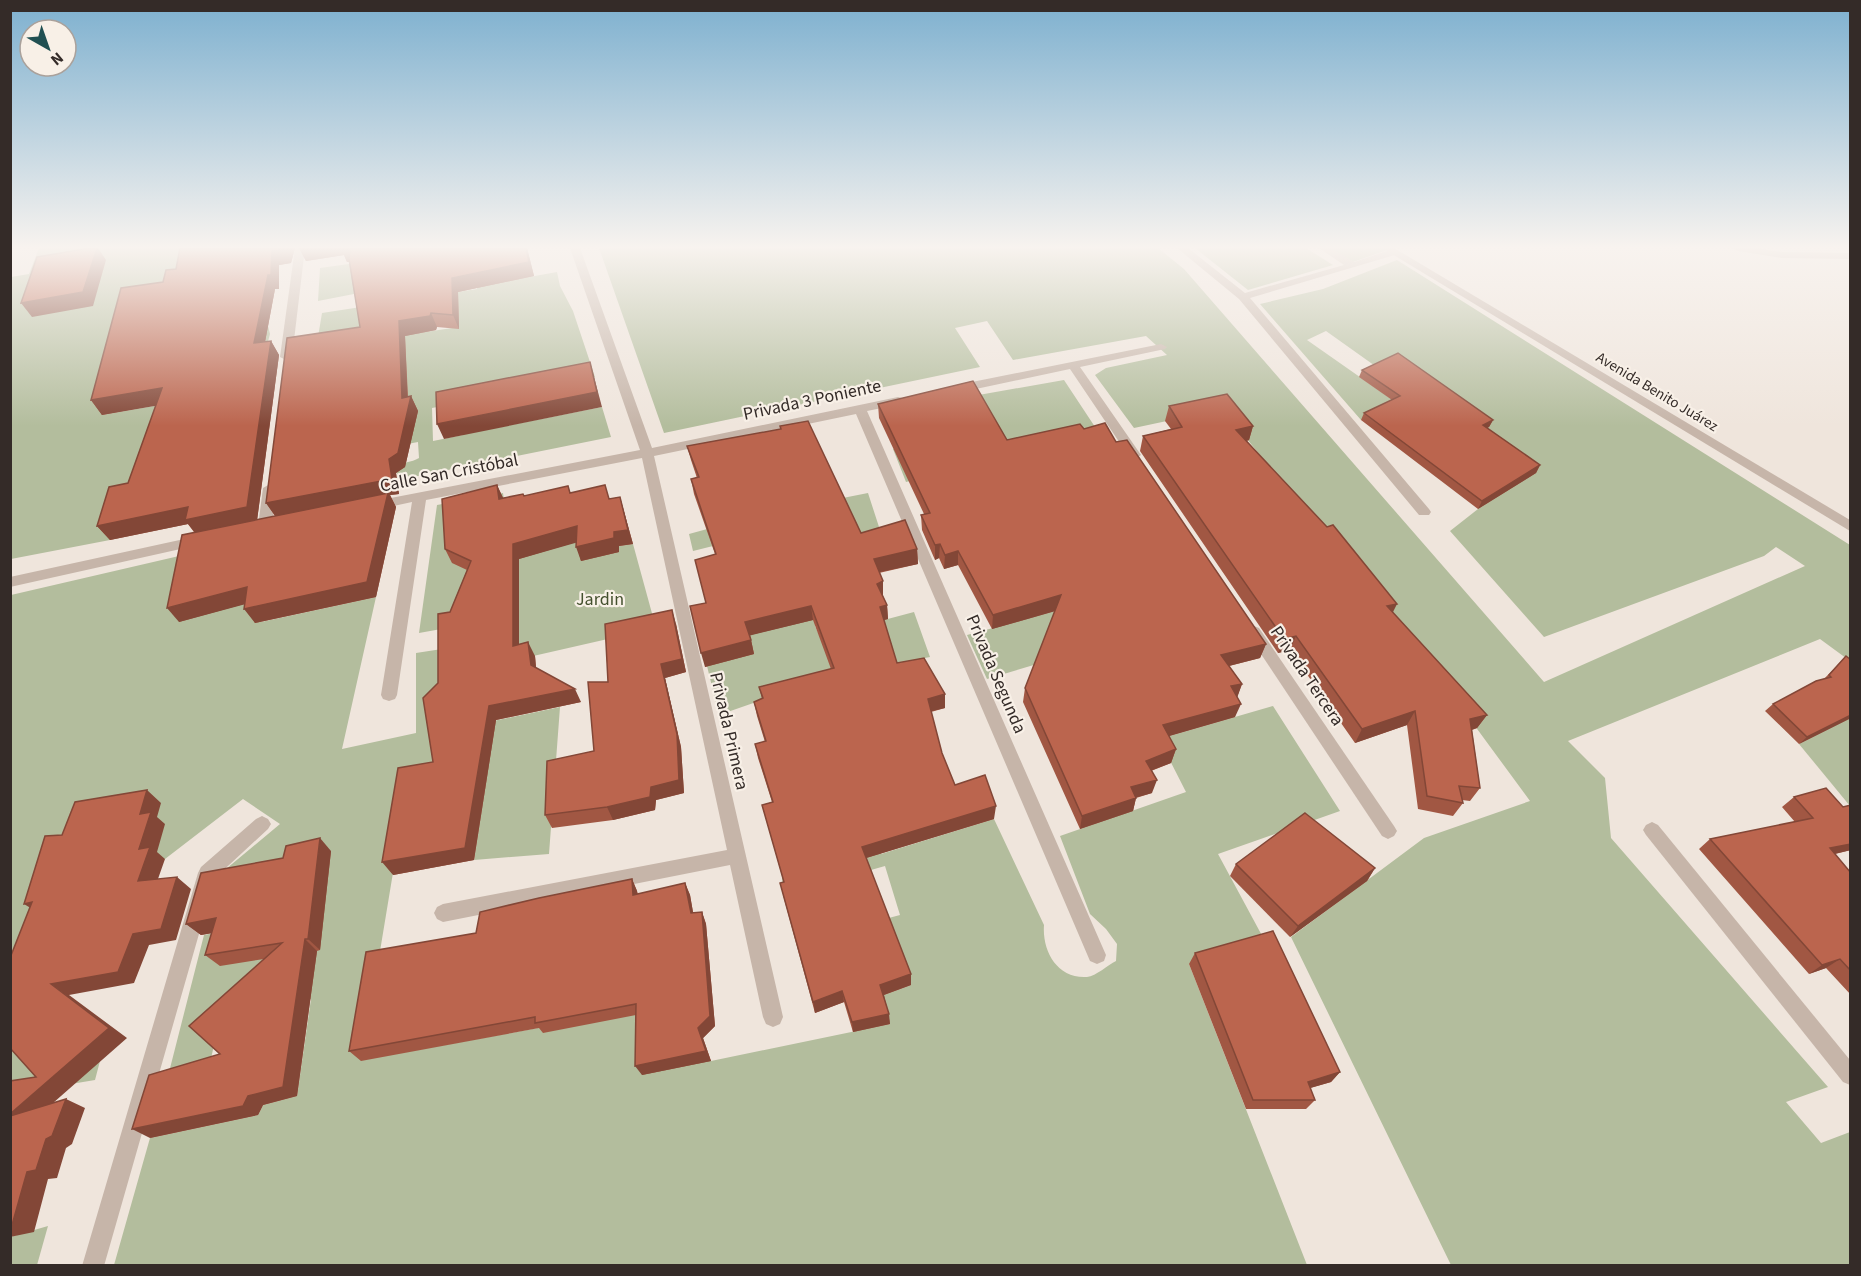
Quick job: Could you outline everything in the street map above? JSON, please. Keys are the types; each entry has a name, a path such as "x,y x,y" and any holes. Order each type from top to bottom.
{"street":[{"path":"284,375 292,308"},
{"name":"Privada Primera","path":"596,308 647,453 773,1017"},
{"path":"1252,308 1424,512"},
{"name":"Avenida Benito Juárez","path":"1487,308 1851,526"},
{"path":"939,392 1161,346"},
{"path":"1073,364 1140,464"},
{"name":"Privada 3 Poniente","path":"647,453 905,399"},
{"name":"Privada Segunda","path":"860,409 1097,955"},
{"name":"Calle San Cristóbal","path":"365,507 647,453"},
{"path":"265,527 271,480"},
{"path":"390,695 420,496"},
{"path":"10,582 207,539"},
{"name":"Privada Tercera","path":"1248,622 1388,831"},
{"path":"93,1266 207,873 262,824"},
{"path":"1652,830 1851,1075"},
{"path":"443,913 737,856"}],"green space":[{"path":"11,308 250,308 268,326 270,334 263,360 106,398 102,415 258,388 120,501 110,540 11,559"},
{"path":"357,308 571,308 595,377 495,396 496,428 602,407 611,437 398,480 396,468 419,458 418,442 402,445 316,349 322,313","holes":["405,322 459,327 405,335","463,402 463,435 433,441 432,408"]},
{"path":"620,308 1218,308 1544,682 1805,566 1776,547 1764,556 1544,637 1450,531 1478,509 1536,472 1479,433 1489,427 1378,368 1326,331 1307,340 1397,403 1361,420 1263,308 1473,308 1850,545 1850,661 1820,639 1568,741 1605,778 1611,838 1828,1087 1786,1102 1821,1143 1850,1132 1850,1265 1451,1265 1291,937 1424,838 1530,801 1461,707 1223,409 1134,428 1095,375 1106,368 1167,355 1146,336 1013,360 987,321 955,328 980,367 664,433"},
{"path":"1064,380 1099,433 906,482 893,449 990,427 973,396"},
{"name":"Jardin","path":"503,493 504,500 535,538 582,541 619,552 619,546 633,544 656,628 446,676 436,733 560,707 549,854 474,860 488,768 408,782 362,1060 543,1027 621,943 711,1061 890,1024 881,996 911,985 885,919 900,915 885,866 783,895 782,877 833,864 762,700 719,715 707,666 717,545 693,551 689,534 762,514 868,493 880,530 815,626 820,637 914,612 930,657 894,664 881,854 994,819 1044,925 1049,953 1060,968 1067,973 1087,977 1098,973 1116,961 1117,944 1106,929 1090,914 1060,836 1186,792 1159,739 1273,706 1340,811 1218,854 1266,943 1189,964 1307,1265 114,1265 150,1138 258,1115 263,1105 297,1096 311,999 214,1045 208,1072 166,1084 204,935 230,930 226,869 280,824 243,799 165,859 154,861 47,975 100,1061 95,1080 11,1094 11,595 192,553 254,565 261,622 376,597 342,749 416,733 416,653 519,637 519,604 458,626 419,633 437,505"},
{"path":"1059,610 1091,648 987,679 967,635"},
{"path":"1850,718 1850,806 1799,744"},
{"path":"48,1226 37,1265 11,1265 10,1237"}],"building":[{"path":"116,308 261,308 254,343 271,341 247,507 185,520 188,507 97,526 109,487 128,483 162,388 91,400"},
{"path":"357,308 453,308 453,315 431,313 430,316 399,321 402,398 411,396 398,453 389,459 392,479 266,503 287,338 360,327"},
{"path":"1398,353 1493,420 1483,425 1540,465 1482,501 1364,413 1400,396 1362,370"},
{"path":"590,362 597,392 437,424 436,392"},
{"path":"973,381 1007,440 1080,424 1084,429 1105,423 1116,442 1127,440 1266,644 1221,655 1242,684 1231,686 1241,704 1163,725 1176,749 1146,761 1157,780 1131,787 1136,798 1082,816 1025,688 1061,595 993,615 958,551 945,555 940,544 935,545 921,515 930,513 878,404"},
{"path":"1227,394 1253,426 1236,430 1327,527 1333,525 1397,604 1387,606 1487,715 1470,719 1480,788 1459,786 1463,803 1427,796 1415,711 1362,729 1296,636 1284,639 1143,436 1182,427 1169,406"},
{"path":"808,421 861,533 905,520 917,549 874,559 883,581 877,584 887,605 880,607 897,663 924,658 945,694 928,699 942,753 955,785 985,775 996,806 862,847 911,974 880,985 889,1014 852,1022 842,991 813,1002 780,883 784,882 762,805 773,802 755,744 766,741 754,702 763,698 759,687 834,668 811,606 745,622 751,640 701,653 690,606 706,603 695,560 716,554 691,479 699,477 687,446 781,429 780,426"},
{"path":"497,485 499,499 568,486 570,493 605,485 609,499 620,497 628,530 614,532 614,538 576,547 577,526 513,544 513,646 528,642 531,665 575,689 489,706 465,848 382,862 398,768 433,762 423,698 438,683 438,614 450,612 471,561 445,549 442,499"},
{"path":"388,493 367,582 244,609 247,587 167,608 182,535"},
{"path":"672,610 682,659 661,664 677,734 679,780 651,787 650,797 607,807 545,815 547,761 594,751 588,682 608,682 605,624"},
{"path":"1846,656 1851,660 1851,715 1807,737 1773,704 1816,681 1831,677 1829,675"},
{"path":"1826,788 1843,807 1851,805 1851,844 1830,848 1851,873 1851,971 1840,959 1822,965 1710,839 1813,818 1794,797"},
{"path":"147,790 140,814 151,812 139,849 150,847 138,881 177,877 161,929 133,934 118,972 51,984 109,1028 10,1114 10,1081 36,1077 10,1048 10,958 32,902 24,904 45,836 62,835 75,802"},
{"path":"1305,813 1375,868 1298,926 1236,864"},
{"path":"320,838 308,939 305,939 283,1087 248,1096 243,1106 132,1129 149,1075 220,1054 189,1026 282,943 205,955 216,918 186,924 201,873 283,858 286,846"},
{"path":"632,879 633,895 685,883 691,913 702,912 710,1016 698,1028 706,1051 635,1066 636,1004 535,1023 535,1017 349,1051 366,952 476,933 480,912"},
{"path":"1273,931 1340,1072 1308,1082 1315,1100 1253,1100 1195,953"},
{"path":"66,1099 52,1136 46,1139 36,1170 27,1172 12,1225 10,1225 10,1116"}]}
